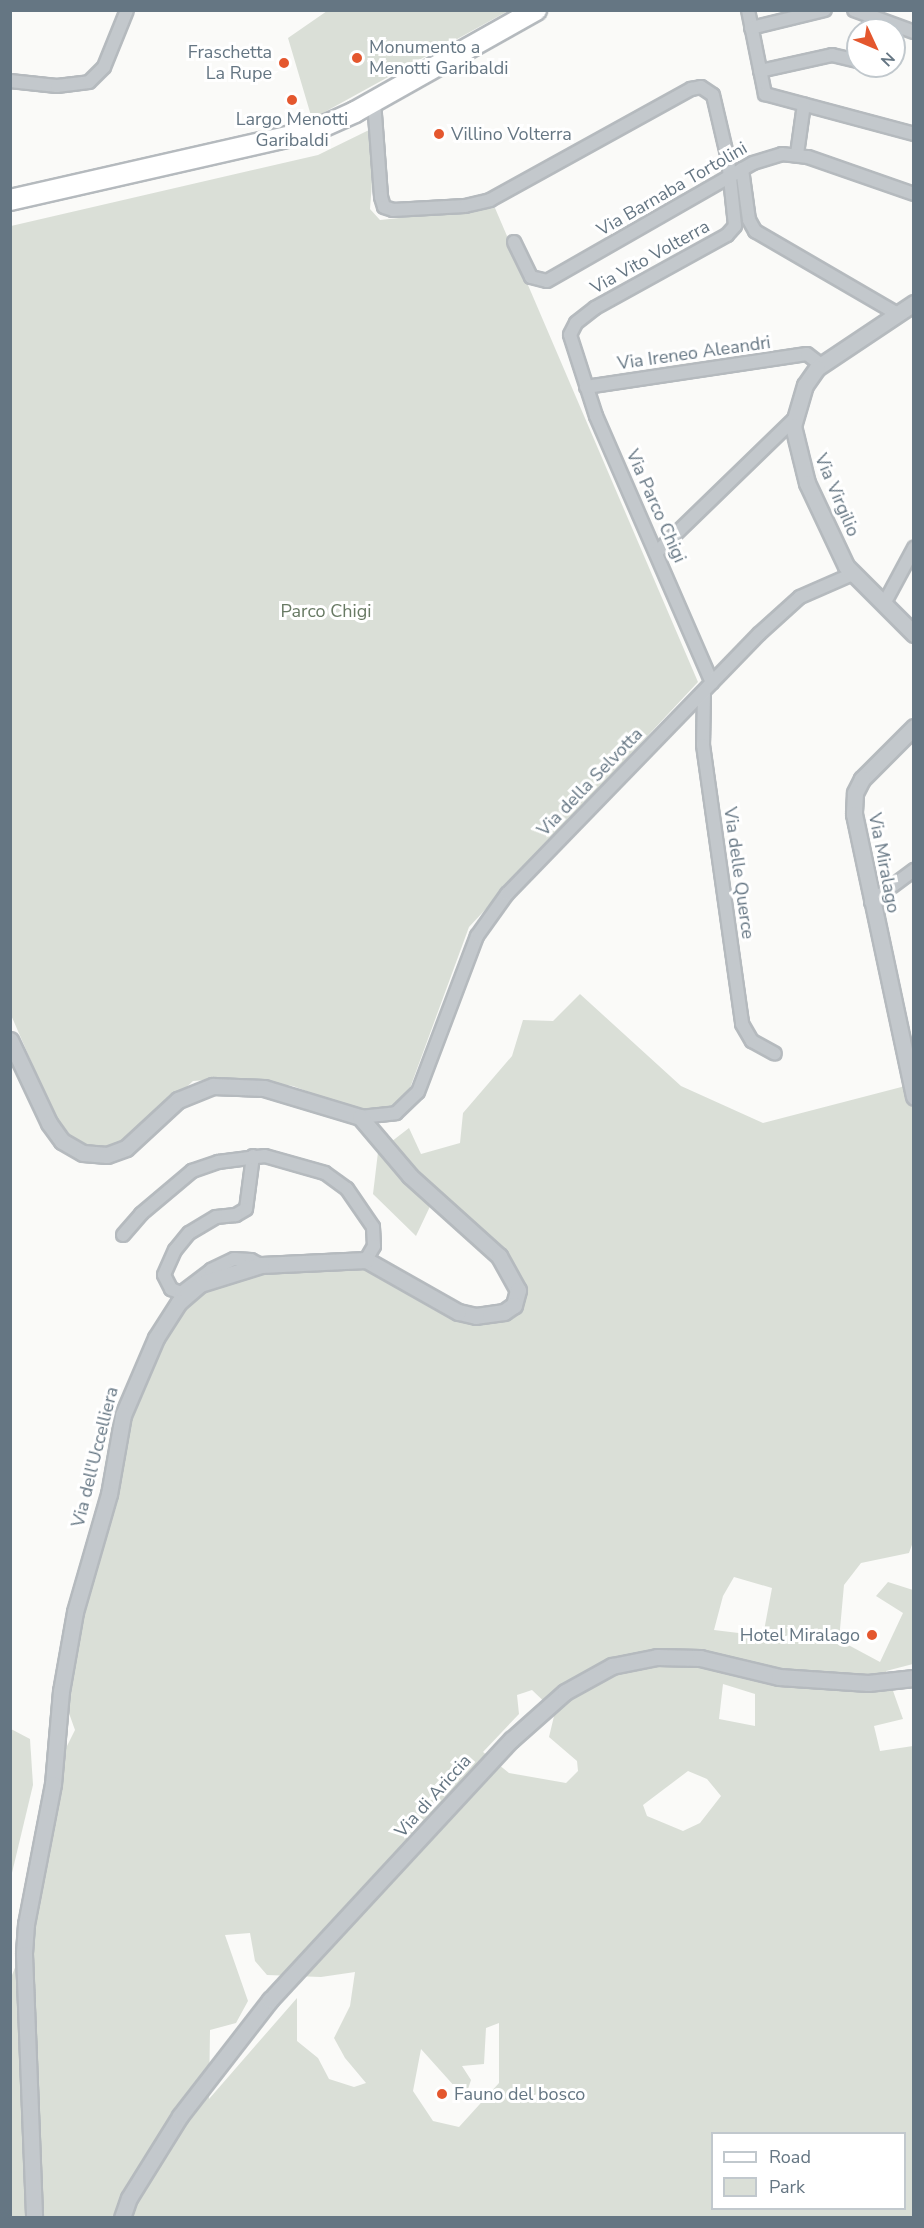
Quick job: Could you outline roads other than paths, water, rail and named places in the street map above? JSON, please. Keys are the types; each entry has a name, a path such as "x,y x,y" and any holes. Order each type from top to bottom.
{"main road":[{"path":"10,200 264,144 327,126 374,102 536,10"}],"street":[{"path":"10,81 57,86 88,82 104,67 127,10"},
{"path":"748,10 765,94 913,134"},
{"path":"751,28 825,10"},
{"path":"854,10 914,32"},
{"path":"760,71 831,55 846,58"},
{"name":"Via Vito Volterra","path":"374,102 381,197 388,209 465,206 494,199 697,87 707,89 715,99 731,179 737,219 732,231 587,313 571,331 570,343"},
{"path":"797,154 804,104"},
{"name":"Via Barnaba Tortolini","path":"514,242 531,277 547,281 643,225 731,179 742,169 770,156 797,154 914,194"},
{"path":"742,169 749,220 755,231 896,313"},
{"path":"657,552 793,420 805,385 821,365 914,303"},
{"name":"Via Parco Chigi","path":"570,343 586,387 712,683"},
{"name":"Via Ireneo Aleandri","path":"586,387 807,354 821,365"},
{"name":"Via Virgilio","path":"793,420 807,483 853,574"},
{"path":"884,604 914,548"},
{"path":"853,574 914,634"},
{"name":"Via della Selvotta","path":"360,1117 387,1117 413,1099 428,1072 469,955 486,921 712,683 800,597 853,574"},
{"name":"Via delle Querce","path":"712,683 702,697 703,745 742,1024 752,1041 775,1054"},
{"name":"Via Miralago","path":"914,728 864,776 855,793 854,823 914,1097"},
{"path":"872,902 914,870"},
{"path":"10,1040 49,1123 62,1141 83,1153 106,1155 126,1148 178,1100 213,1086 264,1088 360,1117 410,1176 499,1256 516,1283 516,1300 497,1315 463,1313 366,1260 374,1246 373,1227 347,1189 314,1168 276,1157 253,1156 192,1171 148,1207 123,1235"},
{"path":"253,1156 246,1209 236,1215 216,1217 189,1233 164,1275 171,1289 181,1293 211,1270 234,1259 251,1260 261,1265"},
{"name":"Via dell'Uccelliera","path":"34,2217 24,1944 53,1784 61,1691 75,1612 111,1487 123,1415 160,1331 179,1302 200,1284 261,1265 366,1260"},
{"name":"Via di Ariccia","path":"122,2217 129,2198 180,2116 270,2000 511,1740 565,1692 612,1666 657,1657 700,1658 779,1677 821,1681 867,1683 914,1678"}],"place":[{"name":"Monumento a Menotti Garibaldi","path":"357,58"},
{"name":"Fraschetta La Rupe","path":"284,63"},
{"name":"Largo Menotti Garibaldi","path":"292,100"},
{"name":"Villino Volterra","path":"439,134"},
{"name":"Hotel Miralago","path":"872,1635"},
{"name":"Fauno del bosco","path":"442,2094"}],"park label":[{"name":"Parco Chigi","path":"326,611"}]}
